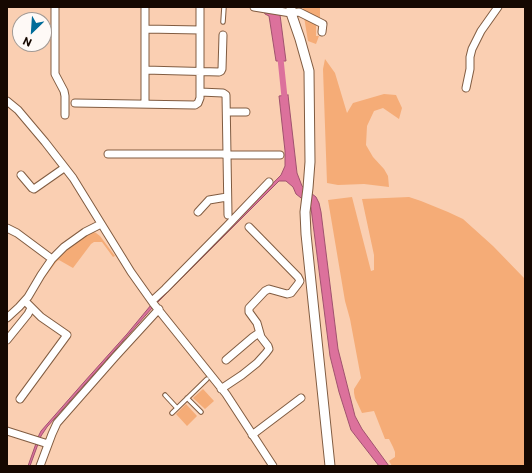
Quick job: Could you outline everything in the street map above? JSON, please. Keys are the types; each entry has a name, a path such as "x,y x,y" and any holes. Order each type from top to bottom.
{"main road":[{"path":"291,10 309,71 310,156 305,212 306,234 330,466"}],"street":[{"path":"55,7 55,74 64,91 64,115"},
{"path":"144,104 145,7"},
{"path":"75,103 195,105 200,101 200,7"},
{"path":"254,7 281,12 291,10 300,12 323,24 322,32"},
{"path":"466,88 472,49 483,28 498,7"},
{"path":"145,29 200,30"},
{"path":"145,70 219,72 222,69 223,35"},
{"path":"200,92 226,95 228,215"},
{"path":"7,101 18,110 73,178 131,272 209,378 221,389 273,466"},
{"path":"227,112 246,112"},
{"path":"108,154 223,154 280,156"},
{"path":"21,175 34,189 64,168"},
{"path":"40,466 57,424 115,357 155,305 165,289 270,182"},
{"path":"198,212 209,200 227,197"},
{"path":"7,318 25,302 31,294 52,258 84,232 101,224"},
{"path":"221,389 257,363 269,349 259,333 257,323 249,312 249,308 265,291 269,289 287,294 291,293 300,281 298,277 249,227"},
{"path":"7,228 52,258"},
{"path":"20,399 67,335 42,317 25,302"},
{"path":"7,340 31,308"},
{"path":"226,360 259,333"},
{"path":"252,435 300,398"},
{"path":"7,432 48,444"}],"lane":[{"path":"224,7 224,22"},
{"path":"172,413 209,378"},
{"path":"165,395 177,408"},
{"path":"187,398 201,412"}],"shaded area":[{"path":"264,7 279,7 286,61 276,61 269,16 265,14"},
{"path":"302,7 320,7 320,19 305,11"},
{"path":"304,17 316,23 316,36 319,36 316,44 308,41"},
{"path":"325,59 335,73 347,113 353,103 384,94 396,95 402,108 399,119 383,108 374,111 367,126 366,145 373,157 388,176 389,187 364,184 338,185 327,183 323,69"},
{"path":"288,95 297,173 302,186 316,197 321,212 338,349 355,416 362,429 389,466 379,466 351,430 330,356 311,208 310,205 296,194 293,187 286,181 279,181 153,307 47,427 41,436 30,466 28,466 41,431 151,305 164,294 281,175 285,166 285,151 279,96"},
{"path":"352,197 371,271 374,270 374,255 362,199 409,197 463,219 493,246 525,279 525,466 392,466 389,461 395,457 395,452 389,439 385,439 374,411 362,413 354,393 354,389 361,378 350,319 345,301 328,200"},
{"path":"91,231 100,236 115,256 113,257 102,242 94,242 73,268 59,260 57,261 39,285 48,266 70,246"},
{"path":"203,389 214,401 205,409 193,398"},
{"path":"186,404 197,416 187,426 176,414"}],"waterway":[{"path":"280,54 285,102"}]}
